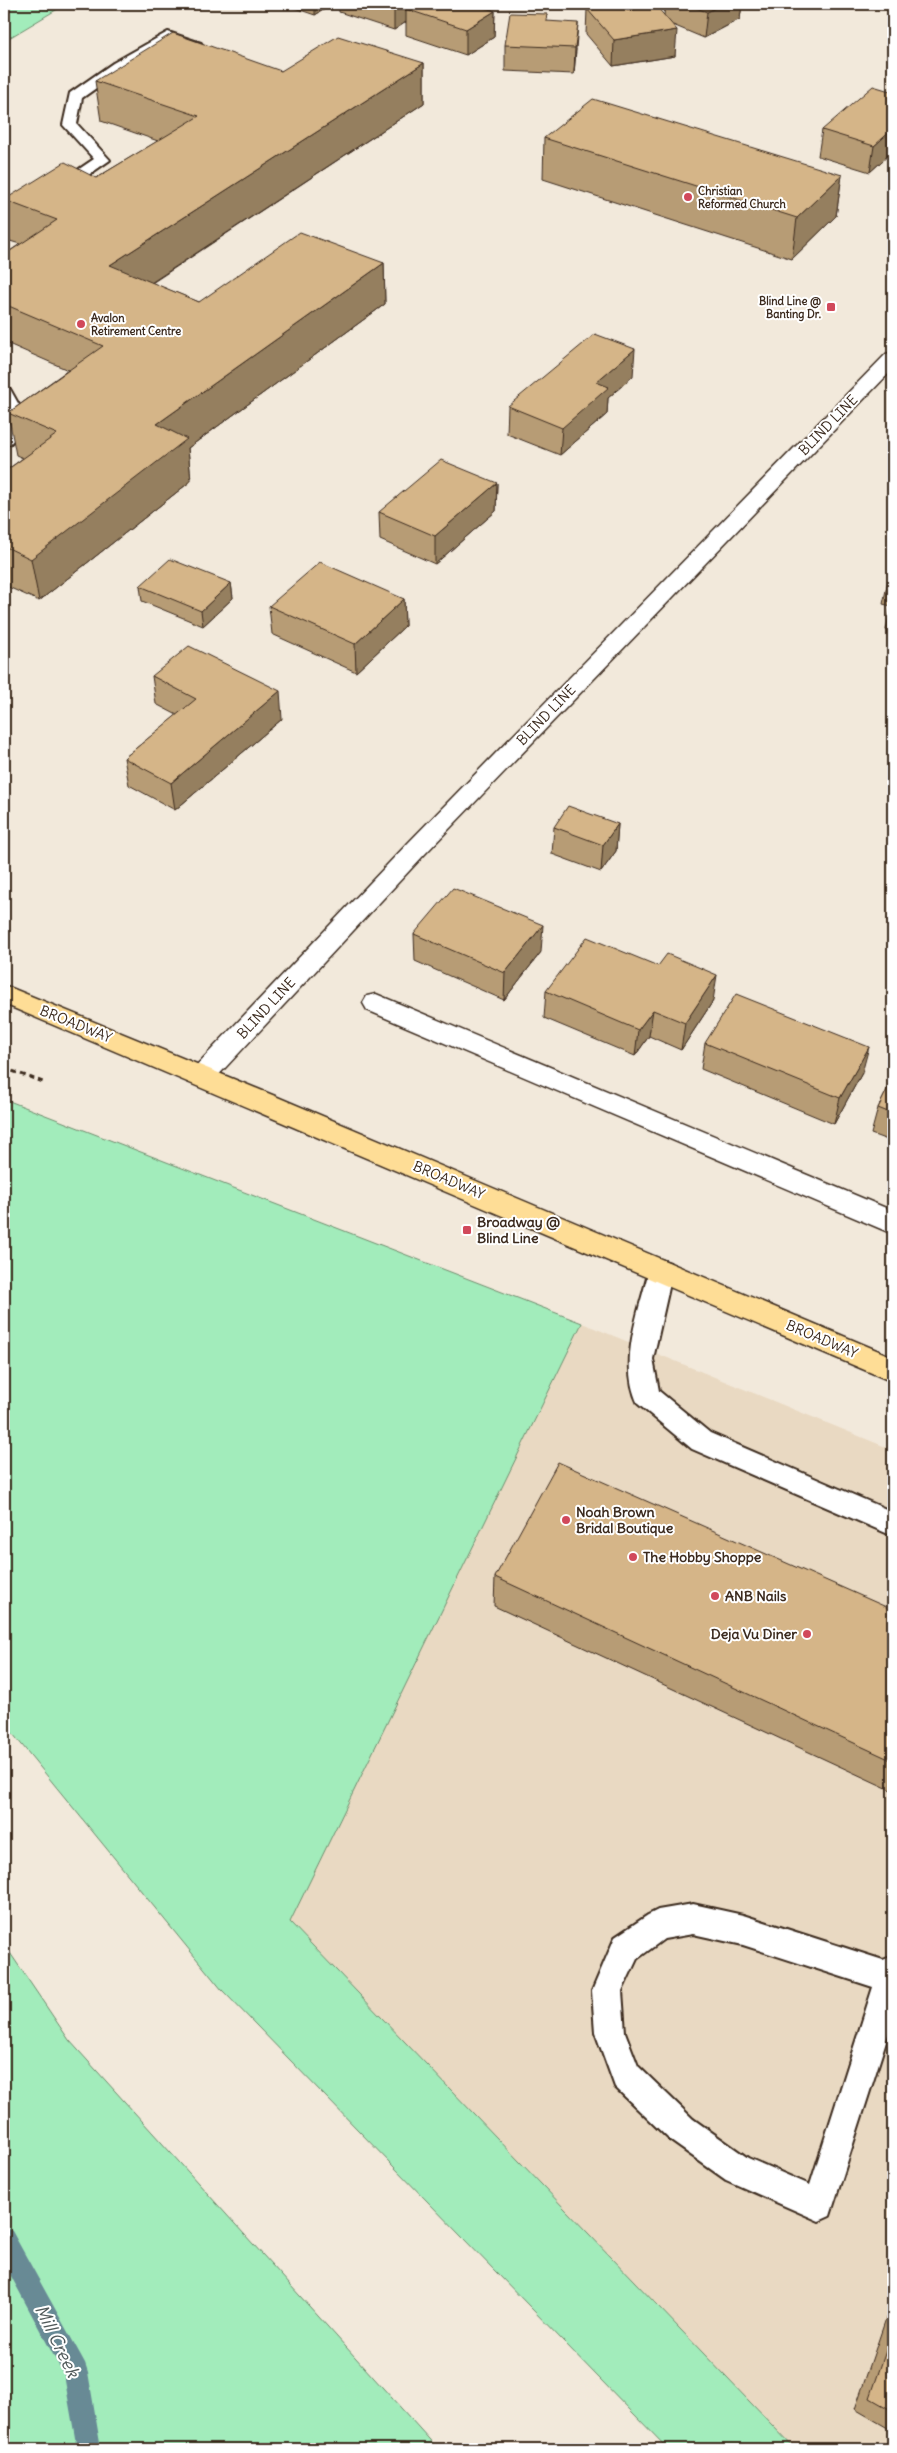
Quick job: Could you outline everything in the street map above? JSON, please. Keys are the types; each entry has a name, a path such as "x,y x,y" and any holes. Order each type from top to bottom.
{"main road":[{"name":"BROADWAY","path":"4,994 661,1270 893,1370"}],"street":[{"name":"BLIND LINE","path":"202,1076 416,849 893,358"},
{"path":"376,1003 893,1223"}],"lane":[{"path":"4,226 104,160 70,125 75,96 118,66 168,36 213,52"},
{"path":"4,393 20,421 4,440"},
{"path":"661,1270 641,1359 647,1396 701,1442 893,1524"},
{"path":"692,1920 743,1930 892,1974 818,2205 737,2169 682,2130 626,2076 610,2032 607,1991 622,1956 626,1948 658,1925 692,1920"}],"path":[{"path":"4,1068 43,1082"}],"shaded area":[{"path":"582,1323 893,1450 893,2449 795,2449 290,1922"}],"green space":[{"path":"4,4 66,4 4,41"},
{"path":"4,1099 582,1323 290,1922 795,2449 668,2449 222,1990 4,1723"},
{"path":"4,1944 69,2040 438,2449 4,2449"}],"building":[{"path":"414,4 473,4 495,11 466,29 406,9"},
{"path":"623,4 628,10 656,6 677,30 614,40 587,9"},
{"path":"686,4 723,4 707,12"},
{"path":"510,13 547,14 546,21 578,23 575,48 505,45"},
{"name":"Avalon Retirement Centre","path":"173,33 281,71 338,36 424,63 110,265 199,302 300,232 384,263 157,424 187,439 31,559 4,546 4,472 57,434 8,413 103,346 4,304 4,255 57,220 4,200 65,162 96,178 199,116 95,81"},
{"path":"873,86 893,92 893,129 874,146 822,130"},
{"path":"593,99 842,175 797,218 544,138"},
{"path":"595,334 635,349 596,382 609,387 562,428 508,406"},
{"path":"441,460 497,483 435,536 379,512"},
{"path":"170,559 231,583 201,611 140,586"},
{"path":"320,562 404,599 355,644 269,606"},
{"path":"893,569 893,578 889,576"},
{"path":"189,646 280,691 171,783 124,758 196,699 152,676"},
{"path":"568,806 618,824 603,845 554,827"},
{"path":"453,888 543,925 505,973 414,934"},
{"path":"587,937 658,966 667,954 717,975 685,1023 653,1010 638,1030 546,991"},
{"path":"736,994 869,1047 840,1098 705,1043"},
{"path":"893,1078 893,1114 878,1108"},
{"path":"558,1462 893,1610 893,1761 495,1577"},
{"path":"893,2330 893,2411 870,2398"}],"waterway":[{"name":"Mill Creek","path":"4,2239 76,2372 89,2449"}],"place":[{"name":"Christian Reformed Church","path":"688,197"},
{"name":"Blind Line @ Banting Dr.","path":"831,307"},
{"name":"Avalon Retirement Centre","path":"81,324"},
{"name":"Broadway @ Blind Line","path":"467,1230"},
{"name":"Noah Brown Bridal Boutique","path":"566,1520"},
{"name":"The Hobby Shoppe","path":"633,1557"},
{"name":"ANB Nails","path":"715,1596"},
{"name":"Deja Vu Diner","path":"807,1634"}]}
